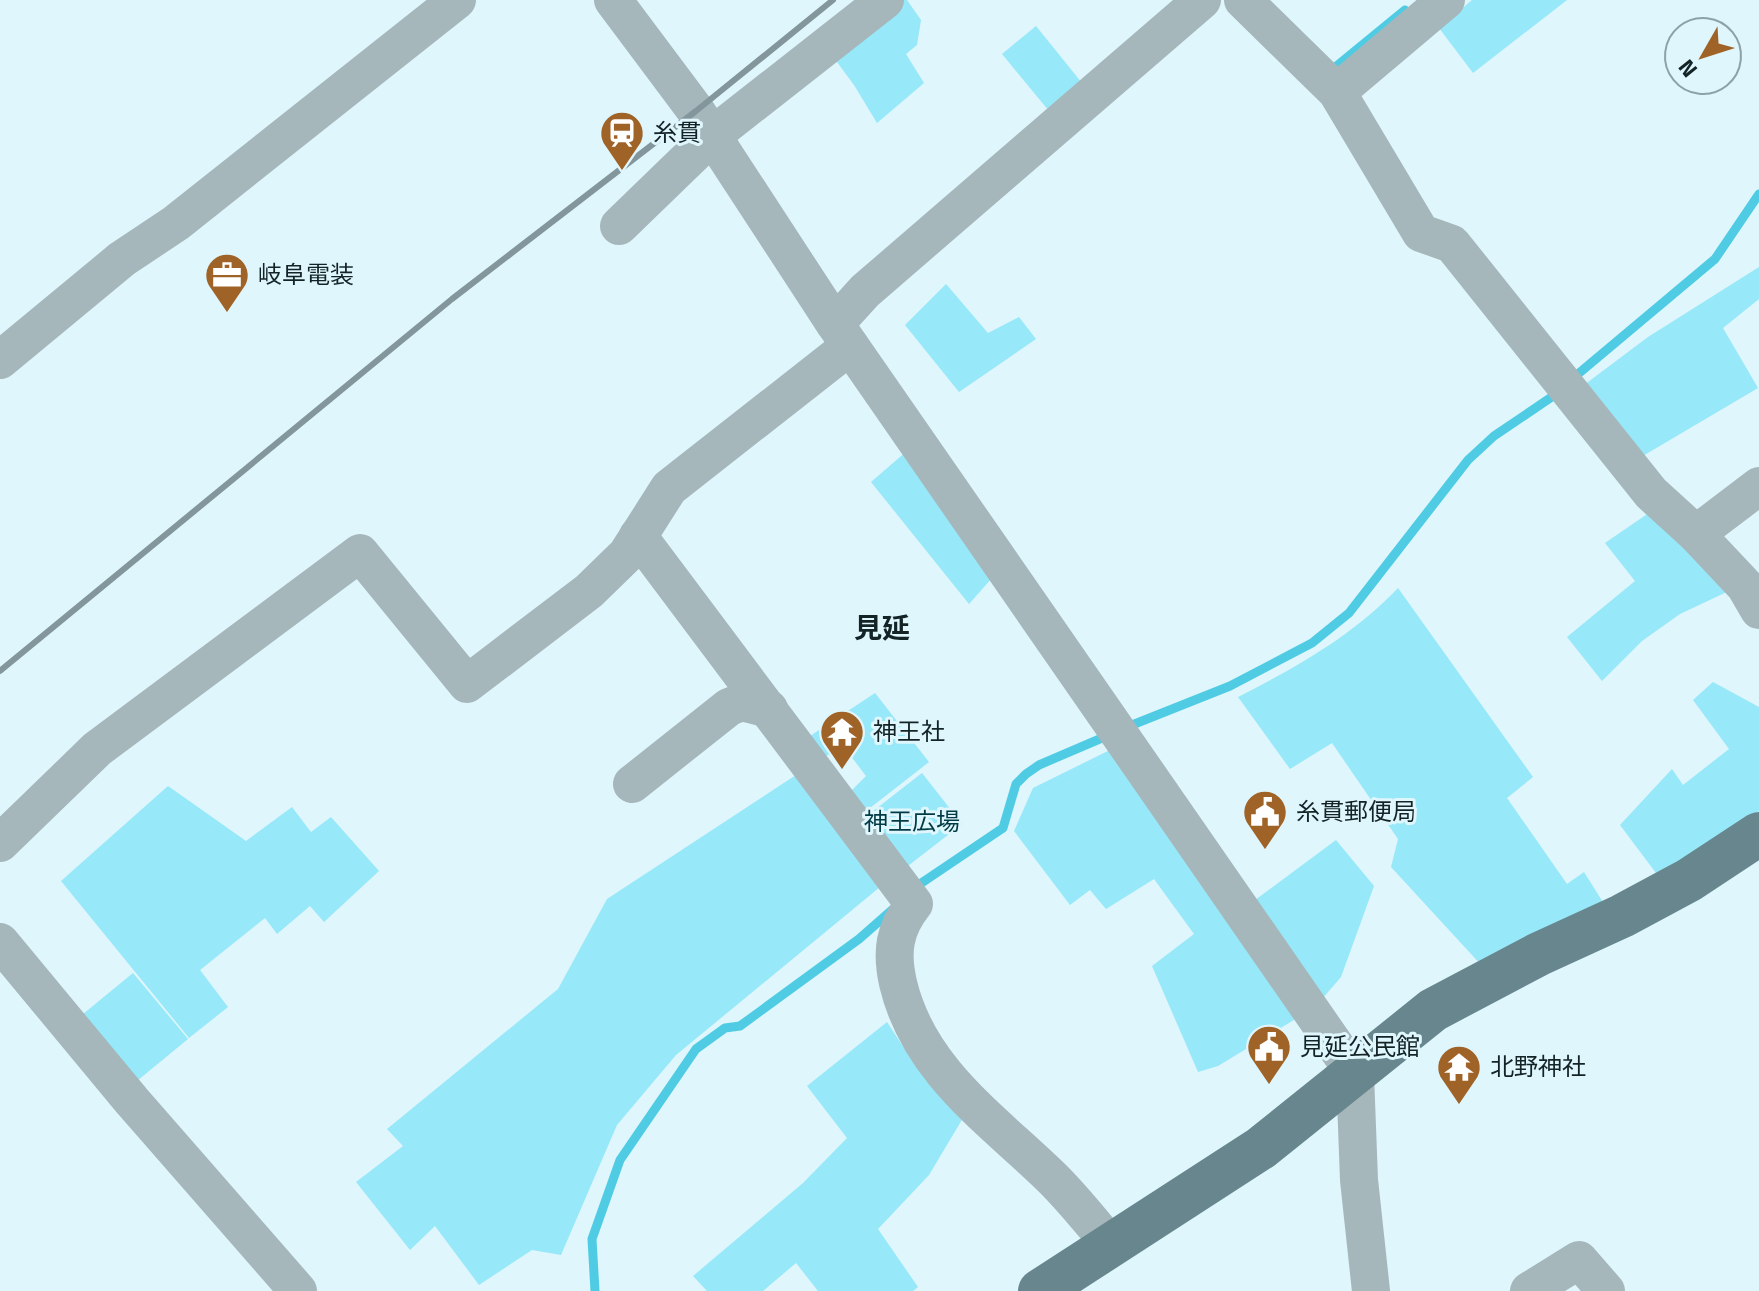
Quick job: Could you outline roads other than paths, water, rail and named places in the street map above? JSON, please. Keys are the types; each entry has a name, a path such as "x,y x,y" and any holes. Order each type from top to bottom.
{"main road":[{"path":"1040,1291 1261,1148 1433,1010 1689,880 1759,834"}],"street":[{"path":"613,0 713,135 842,335 1355,1074 1359,1180 1371,1291"},
{"path":"619,226 713,135 885,0"},
{"path":"0,843 97,749 360,553 467,684 589,591 627,554 669,488 842,335 865,291 1202,0"},
{"path":"1243,0 1337,92 1421,233 1452,244 1651,493 1696,534 1745,586 1759,610"},
{"path":"1337,92 1446,0"},
{"path":"0,360 122,259 176,223 452,2"},
{"path":"1696,534 1759,486"},
{"path":"638,536 907,894 893,951 901,995 922,1044 954,1087 1053,1179 1111,1245"},
{"path":"632,784 729,707 742,702 769,709"},
{"path":"0,942 122,1089 298,1291"},
{"path":"1529,1291 1579,1260 1606,1291"}],"waterway":[{"path":"1333,69 1405,10"},
{"path":"1572,379 1715,259 1759,194"},
{"path":"1132,725 1230,686 1312,643 1349,613 1468,460 1494,436 1559,392"},
{"path":"914,888 1003,828 1016,784 1026,774 1039,765 1109,735"},
{"path":"595,1291 592,1239 620,1160 696,1049 725,1028 740,1026 859,939 892,910"}],"railway":[{"path":"0,671 452,299 696,111 833,0"}],"place":[{"name":"糸貫","path":"622,172"},
{"name":"岐阜電装","path":"227,314"},
{"name":"神王社","path":"842,771"},
{"name":"糸貫郵便局","path":"1265,851"},
{"name":"見延公民館","path":"1269,1086"},
{"name":"北野神社","path":"1459,1106"}],"district":[{"name":"見延","path":"882,628"}],"park label":[{"name":"神王広場","path":"912,822"}]}
